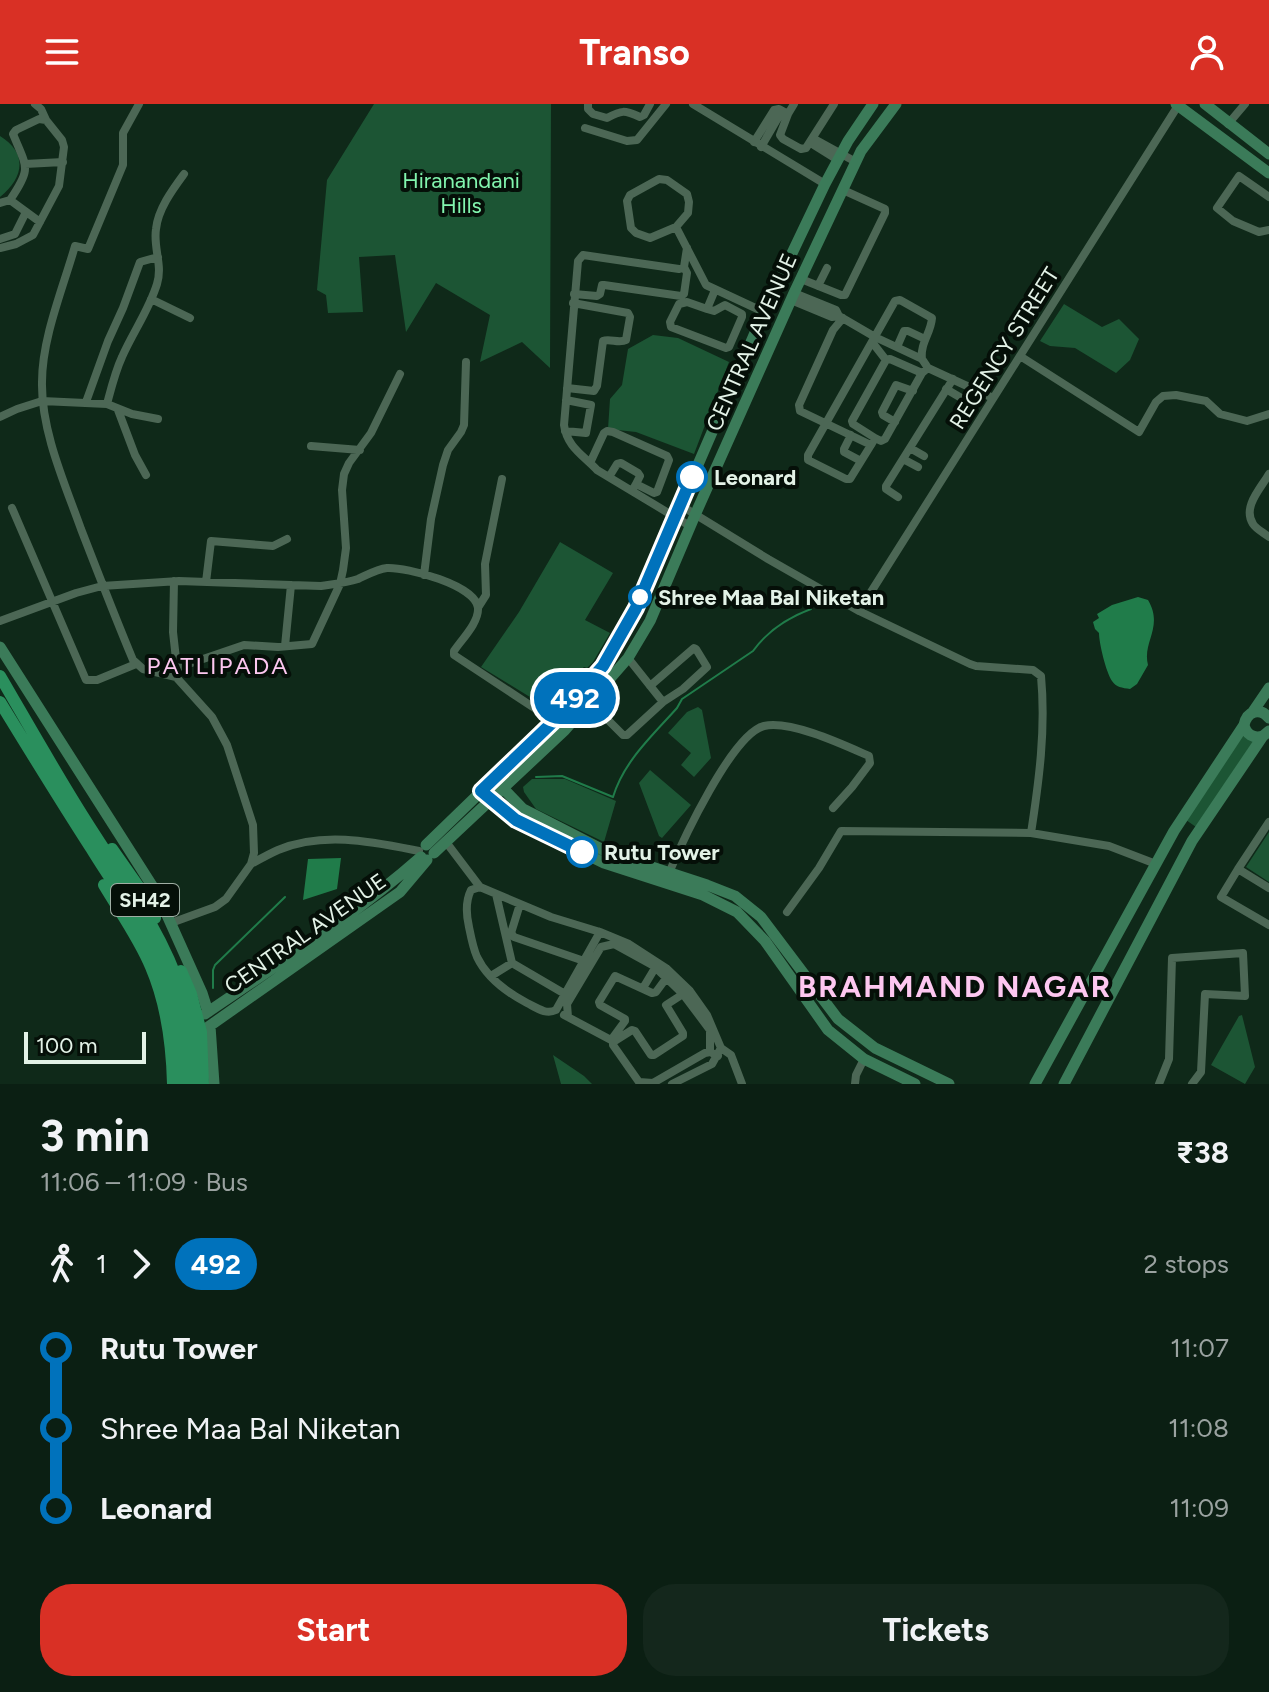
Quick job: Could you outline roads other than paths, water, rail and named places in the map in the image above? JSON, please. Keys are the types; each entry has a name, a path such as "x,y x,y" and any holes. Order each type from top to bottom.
{"main road":[{"name":"SH42","path":"0,676 64,797 74,833 151,967 164,1005 173,1084"},
{"name":"SH42","path":"0,702 64,797 91,819 138,886 203,1015 206,1029 203,1084"},
{"path":"64,797 161,942 173,968 189,1027 193,1084"},
{"path":"76,816 153,947 164,972 180,1029 183,1084"}],"street":[{"path":"0,248 33,235 59,186 64,147 62,140 35,104"},
{"path":"139,104 123,133 123,165 88,249 75,246 47,347 42,401 58,467 133,660 143,669 176,677 212,717 227,745 253,825 254,853 251,864 226,899 215,907 171,923"},
{"path":"588,104 593,114 607,118 626,111 640,117 650,104"},
{"path":"585,128 627,141 637,140 666,104"},
{"path":"693,104 825,184"},
{"path":"757,144 794,104"},
{"path":"785,112 780,135 801,149 806,148 834,104"},
{"name":"CENTRAL AVENUE","path":"170,1038 392,882 425,853 481,791 554,721 603,666 636,608 764,312 825,184 873,104"},
{"name":"CENTRAL AVENUE","path":"170,1038 206,1029 400,892 425,853 446,842 565,730 628,658 650,621 792,297 861,151 896,104"},
{"path":"1178,104 1269,173"},
{"name":"REGENCY STREET","path":"859,611 1178,104"},
{"path":"1205,104 1269,154"},
{"path":"1228,124 1245,104"},
{"path":"40,222 5,202 19,187 26,171 13,134 39,119 46,120"},
{"path":"815,143 856,162"},
{"path":"1246,157 1257,145"},
{"path":"25,164 63,162"},
{"path":"107,404 121,359 158,283 160,269 156,229 160,214 184,174"},
{"path":"1269,197 1239,176 1217,208 1233,221 1259,232 1269,230"},
{"path":"659,179 667,180 687,194 689,202 688,213 676,227 650,238 636,233 631,228 627,201 630,195 659,179"},
{"path":"801,279 845,295 885,213 885,209 858,201 843,190"},
{"path":"0,239 15,234 26,212"},
{"path":"676,227 706,285 764,312"},
{"path":"573,298 597,296 602,285 681,296 687,273 684,267 687,248"},
{"path":"590,463 607,431 667,456 669,460 657,492 634,488 597,470 573,448 565,431 578,261 583,255 679,269 684,267"},
{"path":"86,402 140,262 158,257"},
{"path":"818,286 827,268"},
{"path":"707,309 715,290"},
{"path":"792,297 836,310 841,317 874,339 922,359"},
{"path":"567,388 594,391 603,341 626,340 630,317 628,313 573,298"},
{"path":"151,299 190,318"},
{"path":"841,317 799,405 800,411 825,422 851,435 873,442 885,439 925,370 920,349 932,318 900,300 895,301 825,422 808,460 850,479 873,442"},
{"path":"687,302 707,309 714,311 725,305 742,314 729,347 671,327 670,322 679,304 687,302"},
{"path":"897,347 904,331 925,339"},
{"path":"874,339 886,360"},
{"path":"1020,356 1139,432 1156,402 1163,396 1176,395 1206,401 1220,414 1247,421 1269,414"},
{"path":"886,360 953,379 993,398"},
{"path":"873,442 852,421 886,360"},
{"path":"424,575 431,519 443,465 448,450 464,425 466,362"},
{"path":"165,672 244,645 312,644 340,584 346,548 342,481 349,463 371,433 400,374"},
{"path":"898,497 886,486 953,379"},
{"path":"895,422 882,412 896,385 913,391"},
{"path":"870,389 888,399"},
{"path":"946,389 963,399"},
{"path":"565,431 586,433 591,405 566,400"},
{"path":"0,417 42,401 107,404 118,410 158,419"},
{"path":"118,410 146,475"},
{"path":"851,435 844,452 861,461"},
{"path":"311,446 360,450"},
{"path":"910,448 924,456"},
{"path":"903,459 918,467"},
{"path":"609,477 621,463 640,476 634,488"},
{"path":"1269,474 1251,503 1250,512 1254,526 1269,537"},
{"path":"502,479 485,564 486,595 479,606 478,617 454,655 554,721"},
{"path":"634,488 675,517 693,520 859,611 976,666 1038,672 1044,707 1041,764 1031,833"},
{"path":"680,505 693,520"},
{"path":"12,508 86,680 97,680 136,664"},
{"path":"206,582 211,541 273,546 287,539"},
{"path":"0,621 102,586 174,581 321,586 340,584 385,568 424,575 463,588 479,606"},
{"path":"174,581 173,632 177,668"},
{"path":"285,646 291,585"},
{"path":"0,647 158,895 202,993 203,1015"},
{"path":"590,702 623,735 627,735 707,667 694,648 650,686"},
{"path":"628,658 663,702"},
{"path":"1035,1084 1174,831 1246,718 1269,688"},
{"path":"1252,713 1263,712 1269,718"},
{"path":"1244,725 1250,735 1256,737 1268,732"},
{"path":"669,873 683,840 732,754 749,734 761,727 786,726 869,756 870,763 833,808"},
{"path":"1064,1084 1192,841 1268,732"},
{"path":"493,779 523,809 632,866 761,917 838,1019 875,1048 949,1084"},
{"path":"481,791 516,820 604,863 669,873 735,896 740,908 828,1030 866,1060 915,1084"},
{"path":"1269,822 1221,897 1269,925"},
{"path":"787,912 841,831 1031,833 1109,846 1156,864"},
{"path":"1174,831 1192,841"},
{"path":"251,864 280,849 337,838 381,843 425,853"},
{"path":"446,842 480,887 551,917 629,944 690,991 707,1015 716,1052 712,1064 672,1084"},
{"path":"1238,869 1269,888"},
{"path":"480,887 471,890 467,898 467,917 476,955 491,976 511,995 538,1009 551,1013 556,1010 600,932"},
{"path":"496,894 512,963 565,994"},
{"path":"520,904 511,933 514,937 584,961"},
{"path":"568,1017 567,1004 601,947 614,944 669,975 710,1030 716,1052"},
{"path":"1112,944 1132,953"},
{"path":"1159,1084 1169,1059 1172,958 1243,953 1245,996 1205,994 1201,1072 1192,1084"},
{"path":"491,976 512,963"},
{"path":"643,988 655,968"},
{"path":"556,1010 611,1040 625,1019 599,1002 615,976 652,993 669,975"},
{"path":"683,994 666,1005 683,1036 654,1055 632,1030 613,1045 642,1083 653,1083 705,1053 716,1052 731,1055 742,1084"},
{"path":"206,1029 214,1084"},
{"path":"856,1082 861,1077 866,1060"}],"waterway":[{"path":"536,777 562,776 613,797 631,760 682,699 753,651 779,626 811,609"},
{"path":"213,988 215,965 285,897"}],"place":[{"name":"Leonard","path":"692,477"},
{"name":"Shree Maa Bal Niketan","path":"640,597"},
{"name":"Rutu Tower","path":"582,852"}],"district":[{"name":"PATLIPADA","path":"218,666"},
{"name":"BRAHMAND NAGAR","path":"955,987"}],"park label":[{"name":"Hiranandani Hills","path":"461,192"}]}
